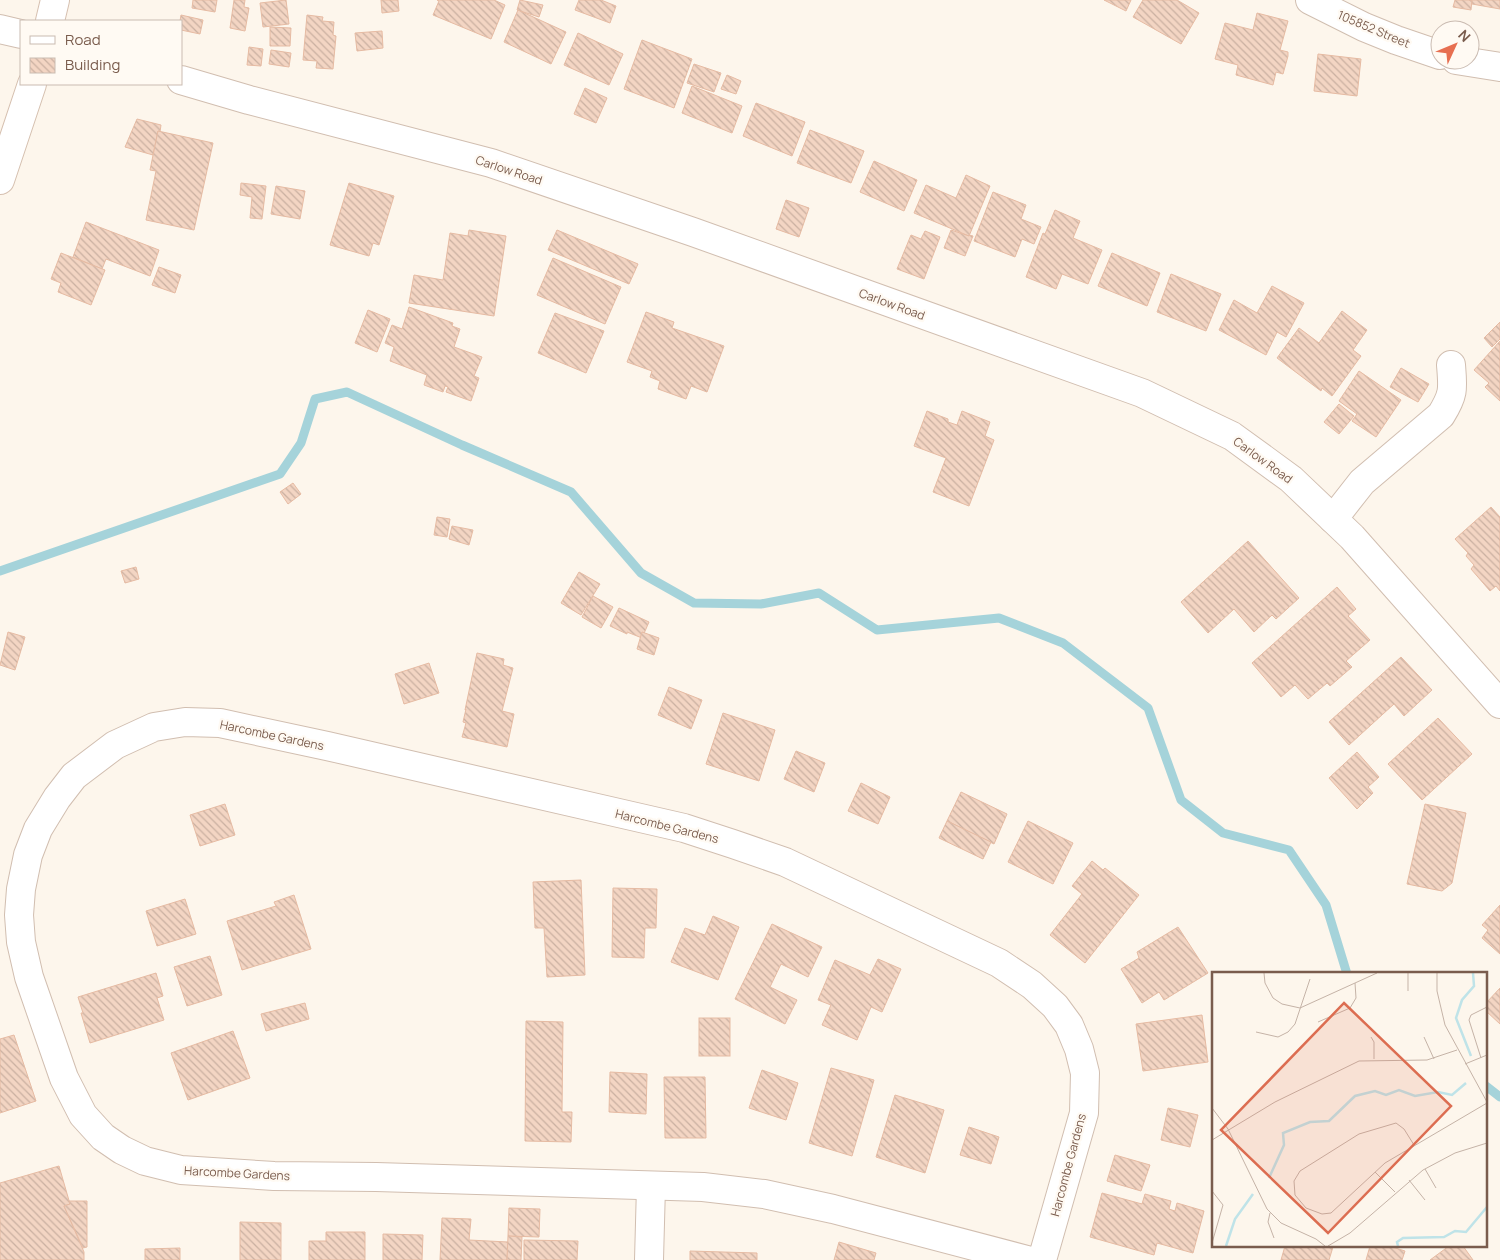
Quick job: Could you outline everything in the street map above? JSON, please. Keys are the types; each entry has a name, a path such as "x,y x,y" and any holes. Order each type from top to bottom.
{"street":[{"path":"50,20 55,0"},
{"name":"105852 Street","path":"1310,0 1372,30 1430,52"},
{"path":"0,29 20,34"},
{"path":"1480,64 1500,67"},
{"name":"Carlow Road","path":"182,80 249,100 491,163 693,232 1142,393 1232,436 1291,479 1358,544 1500,704"},
{"path":"0,180 32,85"},
{"path":"1333,519 1362,482 1441,415 1450,401 1452,387 1451,365"},
{"name":"Harcombe Gardens","path":"1028,1260 834,1209 764,1194 702,1187 386,1177 274,1176 181,1170 145,1161 122,1150 104,1137 83,1115 64,1078 29,977 21,942 20,890 28,856 38,829 57,798 74,776 115,745 154,727 185,722 220,723 684,828 794,866 999,963 1032,985 1055,1006 1069,1025 1079,1049 1084,1073 1084,1113 1042,1260"},
{"path":"649,1260 650,1186"}],"building":[{"path":"193,0 217,0 215,12 192,8"},
{"path":"234,0 245,0 244,7 249,8 245,31 230,28"},
{"path":"286,0 289,24 263,27 260,3"},
{"path":"381,0 398,0 399,11 382,13"},
{"path":"437,0 494,0 505,5 491,39 433,15 439,1"},
{"path":"520,0 543,5 539,17 517,10"},
{"path":"579,0 601,0 616,6 610,23 575,10"},
{"path":"1104,0 1131,0 1126,11"},
{"path":"1143,0 1177,0 1199,13 1181,44 1133,17"},
{"path":"1455,0 1472,0 1471,10 1453,7"},
{"path":"1472,0 1500,0 1500,9 1472,4"},
{"path":"518,10 566,32 551,64 504,42"},
{"path":"1257,13 1288,21 1280,50 1288,52 1288,56 1283,74 1276,72 1273,85 1236,75 1238,65 1215,59 1225,23 1253,30"},
{"path":"181,15 203,20 200,34 182,30 182,20 180,20"},
{"path":"307,15 323,17 322,21 334,22 333,35 336,36 333,69 316,68 317,61 303,60"},
{"path":"270,27 291,28 290,46 270,46"},
{"path":"382,31 383,48 357,51 355,33"},
{"path":"578,33 623,54 609,85 564,65"},
{"path":"642,40 692,59 674,108 624,89"},
{"path":"249,47 263,49 261,66 247,65"},
{"path":"271,50 291,53 289,67 269,64"},
{"path":"1318,54 1361,59 1357,96 1314,91"},
{"path":"694,64 721,73 714,92 687,83"},
{"path":"727,75 741,81 736,94 721,89"},
{"path":"692,86 742,106 732,133 682,113"},
{"path":"585,88 607,98 596,123 574,114"},
{"path":"756,103 805,122 792,156 743,136"},
{"path":"137,119 161,125 153,155 125,147"},
{"path":"810,130 864,151 851,183 797,163"},
{"path":"158,131 213,143 194,230 146,220 156,171 150,170"},
{"path":"874,161 917,180 904,211 860,192"},
{"path":"966,175 990,186 969,236 914,213 926,185 956,198"},
{"path":"241,183 266,186 262,219 250,218 252,197 240,195"},
{"path":"349,183 394,196 379,245 373,243 369,256 330,245"},
{"path":"276,186 305,191 300,219 271,214"},
{"path":"993,192 1026,205 1021,219 1041,227 1034,244 1022,239 1015,257 974,241"},
{"path":"786,200 809,208 799,237 776,229"},
{"path":"1055,210 1080,221 1073,238 1102,250 1088,284 1062,274 1056,289 1026,277 1043,233 1045,234"},
{"path":"86,222 159,250 150,276 106,259 102,269 73,257"},
{"path":"469,230 506,236 494,316 409,303 414,275 443,280 450,233 468,236"},
{"path":"557,230 638,264 629,284 548,250"},
{"path":"951,230 973,236 965,256 944,248"},
{"path":"925,231 940,237 924,279 897,269 911,235 921,239"},
{"path":"61,253 105,270 91,305 58,292 61,283 51,279"},
{"path":"1112,253 1160,273 1147,306 1098,286"},
{"path":"553,258 621,287 605,324 537,295"},
{"path":"159,267 181,275 175,293 152,285"},
{"path":"1171,274 1221,294 1206,331 1157,312"},
{"path":"1272,286 1304,303 1286,337 1277,332 1266,355 1219,330 1234,300 1257,313"},
{"path":"409,307 453,323 452,326 460,329 454,347 482,357 474,376 479,378 471,401 446,392 448,387 445,386 443,392 424,385 427,375 390,361 394,347 385,343 392,325 402,329"},
{"path":"368,310 390,319 377,352 355,343"},
{"path":"1342,311 1367,330 1353,350 1361,356 1332,396 1322,388 1321,391 1277,358 1299,328 1319,343"},
{"path":"646,312 674,322 672,328 724,346 707,392 691,386 686,399 658,389 660,381 650,377 652,371 627,362"},
{"path":"555,313 604,331 586,373 538,353"},
{"path":"1500,322 1500,339 1492,347 1484,338"},
{"path":"1500,341 1500,401 1485,387 1489,383 1474,370"},
{"path":"1401,368 1429,384 1418,402 1390,387"},
{"path":"1359,371 1401,400 1376,437 1352,421 1357,414 1339,401"},
{"path":"1339,404 1354,416 1339,434 1324,422"},
{"path":"927,411 948,419 948,422 957,425 962,411 990,422 985,436 994,440 969,506 933,492 946,458 914,446"},
{"path":"293,483 301,494 288,504 280,492"},
{"path":"1491,507 1500,517 1500,591 1496,586 1490,591 1471,569 1474,565 1466,556 1468,553 1455,539"},
{"path":"437,517 450,519 447,537 434,535"},
{"path":"452,526 473,530 469,545 449,539"},
{"path":"1248,541 1299,598 1276,619 1272,615 1254,632 1234,609 1208,633 1181,602"},
{"path":"136,567 139,579 125,583 121,571"},
{"path":"579,572 600,584 581,615 561,603"},
{"path":"1337,587 1356,609 1348,616 1370,640 1346,661 1352,667 1330,686 1327,683 1308,699 1295,685 1281,697 1252,663"},
{"path":"593,596 613,607 601,628 582,617"},
{"path":"619,608 649,622 642,638 627,632 627,634 610,626"},
{"path":"8,632 25,637 15,670 0,665"},
{"path":"642,632 659,638 654,655 637,649"},
{"path":"477,653 504,659 503,665 513,668 502,711 514,714 507,747 462,737 466,723 463,722 465,710"},
{"path":"1401,657 1432,690 1404,716 1394,704 1349,745 1329,722"},
{"path":"429,663 439,693 404,704 395,674"},
{"path":"669,687 702,700 691,729 658,715"},
{"path":"723,713 775,730 759,781 706,764"},
{"path":"1438,718 1472,754 1422,800 1388,764"},
{"path":"796,751 825,763 814,792 784,779"},
{"path":"1357,752 1379,777 1368,787 1373,793 1357,809 1329,778"},
{"path":"861,783 890,797 878,824 848,811"},
{"path":"961,792 1007,814 994,844 947,821"},
{"path":"225,804 235,835 200,846 190,815"},
{"path":"1425,804 1466,813 1452,883 1442,891 1407,884"},
{"path":"947,821 991,842 983,859 939,838"},
{"path":"1028,821 1073,843 1053,884 1008,862"},
{"path":"1092,861 1103,870 1105,868 1139,895 1085,963 1050,935 1082,894 1072,886"},
{"path":"581,880 585,975 547,977 544,928 535,928 533,882"},
{"path":"613,888 657,889 656,928 645,928 644,958 612,957"},
{"path":"294,895 311,949 242,970 227,921 276,906 274,902"},
{"path":"185,899 196,934 157,946 146,911"},
{"path":"1500,905 1500,954 1482,938 1488,930 1482,925"},
{"path":"713,916 739,927 718,980 671,962 685,928 705,935"},
{"path":"772,924 822,947 808,977 781,964 770,987 797,1000 785,1024 735,999"},
{"path":"1178,927 1208,973 1164,1000 1159,992 1142,1003 1121,969 1139,958 1137,952"},
{"path":"210,956 222,995 187,1006 174,967"},
{"path":"878,959 901,969 882,1012 871,1007 857,1040 822,1025 831,1005 818,1000 835,960 870,975"},
{"path":"156,973 163,996 157,998 164,1020 90,1043 78,997"},
{"path":"1500,988 1500,1024 1488,1013 1488,1001"},
{"path":"305,1003 309,1019 266,1031 261,1014"},
{"path":"1202,1015 1208,1062 1143,1071 1136,1024"},
{"path":"699,1018 730,1018 730,1056 699,1056"},
{"path":"526,1021 563,1022 562,1112 572,1112 571,1142 525,1141"},
{"path":"233,1031 250,1078 188,1100 171,1053"},
{"path":"14,1035 36,1101 0,1113 0,1039"},
{"path":"831,1068 874,1080 852,1156 809,1143"},
{"path":"762,1070 798,1083 786,1120 749,1108"},
{"path":"610,1072 647,1074 646,1114 609,1112"},
{"path":"664,1077 705,1077 706,1138 665,1138"},
{"path":"895,1095 944,1110 925,1173 876,1157"},
{"path":"1168,1108 1198,1115 1190,1147 1161,1140"},
{"path":"969,1127 999,1137 991,1164 960,1155"},
{"path":"1115,1155 1150,1165 1141,1191 1107,1181"},
{"path":"59,1166 70,1204 64,1206 84,1252 84,1260 0,1260 0,1183"},
{"path":"1102,1193 1142,1204 1145,1194 1171,1201 1169,1209 1175,1211 1177,1203 1204,1211 1193,1253 1157,1243 1154,1255 1090,1237"},
{"path":"69,1201 87,1201 87,1247 83,1248 64,1206 70,1204"},
{"path":"509,1208 540,1209 539,1237 508,1236"},
{"path":"442,1218 471,1219 469,1240 508,1242 507,1260 440,1260"},
{"path":"240,1222 281,1223 281,1260 240,1260"},
{"path":"326,1232 365,1232 365,1260 309,1260 309,1241 326,1241"},
{"path":"383,1234 423,1235 422,1260 383,1260"},
{"path":"508,1236 522,1237 521,1260 507,1260"},
{"path":"524,1240 578,1241 577,1260 524,1260"},
{"path":"839,1242 876,1253 874,1260 834,1260"},
{"path":"180,1248 180,1260 145,1260 145,1249"},
{"path":"1284,1248 1333,1248 1329,1260 1281,1260"},
{"path":"1369,1248 1395,1248 1405,1251 1402,1260 1366,1260"},
{"path":"1446,1248 1464,1248 1473,1260 1430,1260"},
{"path":"690,1251 757,1253 757,1260 690,1260"}],"waterway":[{"path":"0,571 280,474 301,443 315,399 347,392 462,445 571,492 641,573 694,603 761,604 819,593 877,630 999,618 1063,643 1148,708 1181,800 1223,833 1289,850 1326,905 1346,972"},
{"path":"1488,1088 1500,1097"}]}
